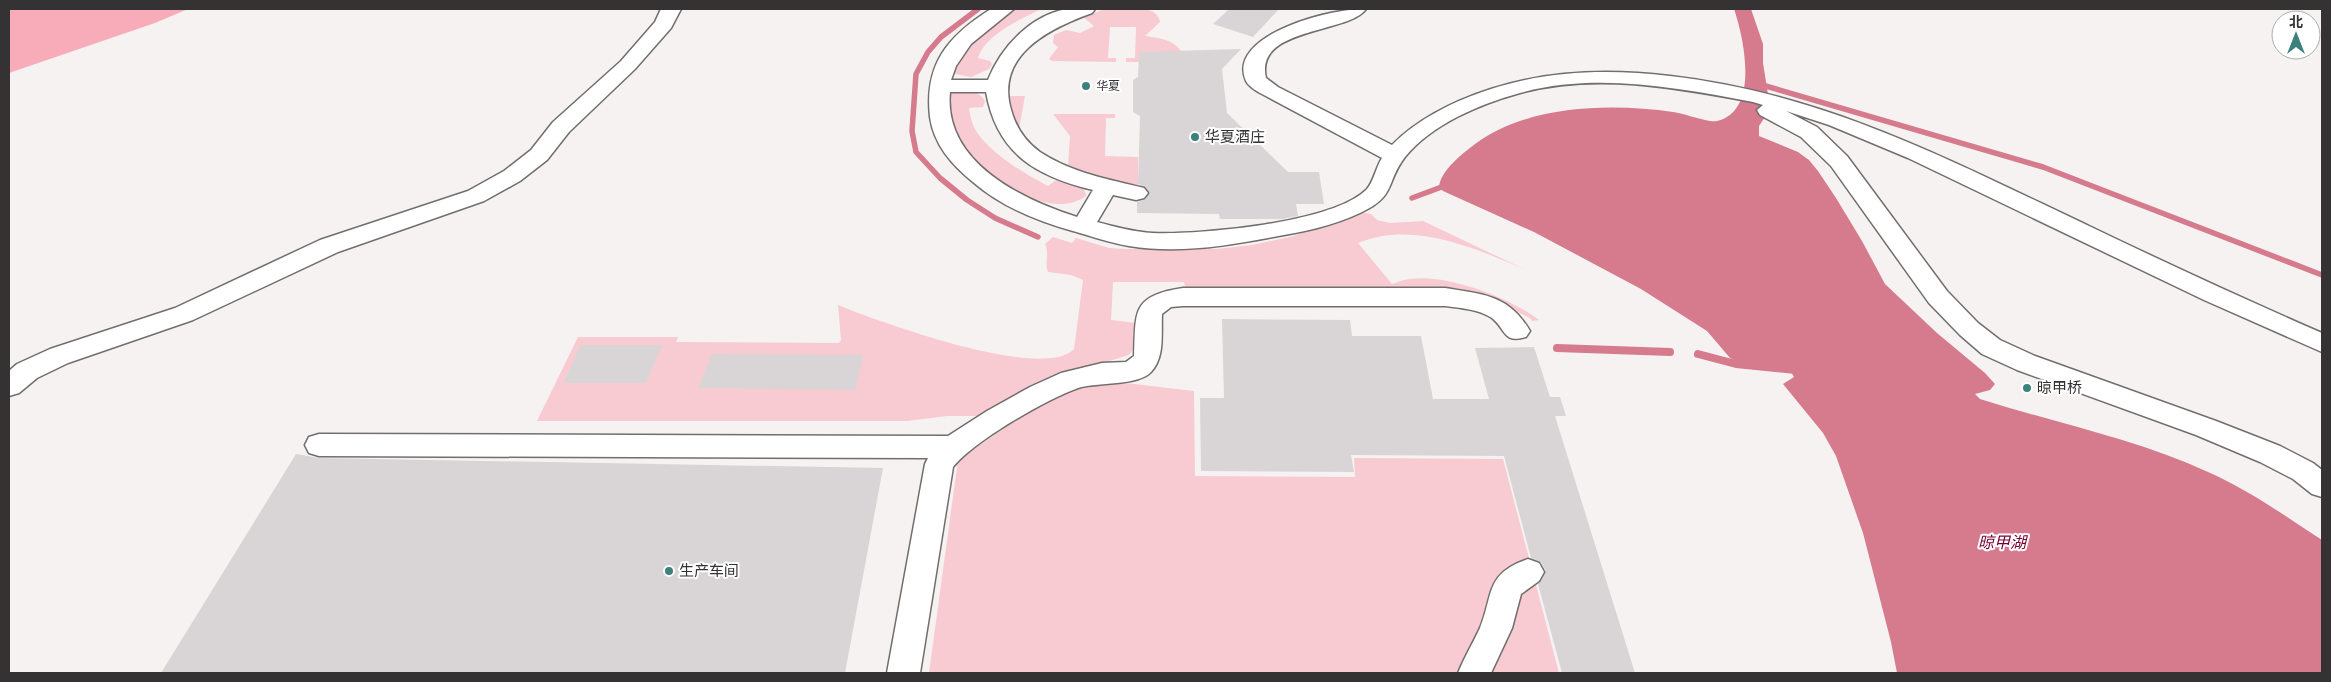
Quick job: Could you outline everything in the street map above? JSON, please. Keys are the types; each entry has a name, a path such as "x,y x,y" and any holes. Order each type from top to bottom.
{"street":[{"path":"9,386 26,371 59,356 184,314 329,246 476,196 512,176 539,155 561,127 632,61 664,24 671,9"},
{"path":"1004,9 980,23 954,48 942,72 938,105 947,141 973,172 1005,197 1061,220 1131,239 1177,241 1232,238 1298,225 1329,216 1372,197 1381,186 1389,162 1412,138 1443,118 1490,96 1536,84 1588,77 1653,80 1714,88 1793,106 1883,137 2204,292 2322,343"},
{"path":"1085,9 1062,17 1039,29 1020,43 1003,70 996,86 1000,114 1014,140 1037,160 1063,173 1107,187 1136,193"},
{"path":"1356,9 1349,14 1296,28 1273,41 1259,55 1254,68 1256,80 1271,91 1395,156"},
{"path":"941,86 996,86"},
{"path":"1714,88 1773,112 1809,132 1838,161 1938,297 1969,329 1991,347 2026,363 2206,428 2270,454 2303,471 2322,486"},
{"path":"1083,226 1107,187"},
{"path":"904,673 939,464 953,447 997,418 1040,394 1064,384 1102,373 1129,372 1140,367 1147,358 1149,313 1152,307 1159,302 1169,299 1445,297 1478,302 1501,312 1517,331"},
{"path":"319,445 953,447"},
{"path":"1474,673 1496,628 1507,587 1528,572"}],"shaded area":[{"path":"1137,8 1152,12 1160,22 1145,36 1160,38 1170,42 1181,51 1139,62 1126,62 1126,58 1135,58 1136,27 1110,27 1108,58 1116,58 1116,62 1052,61 1049,59 1058,47 1053,43 1054,35 1066,30 1080,33 1094,26 1083,17 1105,9"},
{"path":"9,9 188,9 155,23 9,73"},
{"path":"1017,9 1041,9 1014,23 988,42 978,58 990,61 992,64 989,69 971,77 955,74 962,54 978,36"},
{"path":"952,91 966,91 979,94 985,101 983,107 969,108 971,118 979,136 996,153 1018,169 1048,186 1059,178 1080,185 1086,196 1071,203 1055,204 1038,201 1021,194 990,173 967,151 956,133 950,118 948,104"},
{"path":"1010,96 1025,96 1019,129 1011,113"},
{"path":"1053,114 1115,114 1115,118 1106,118 1105,156 1138,157 1138,185 1097,178 1068,167 1070,136"},
{"path":"1360,212 1371,214 1377,220 1390,223 1423,221 1526,270 1465,246 1422,236 1400,234 1358,243 1392,284 1406,280 1426,278 1460,284 1496,296 1539,320 1532,321 1530,318 1492,300 1186,293 1184,282 1113,282 1111,320 1136,323 1136,344 1129,355 1093,366 985,416 947,416 907,421 537,421 578,337 678,337 676,342 839,343 841,340 838,305 922,335 996,354 1030,358 1057,357 1074,349 1083,280 1071,275 1048,272 1045,244 1053,237 1072,243 1076,238 1109,248 1217,249 1252,245 1294,236"},
{"path":"1117,382 1194,391 1195,476 1355,477 1354,458 1503,459 1559,673 929,673 958,460 1044,401 1083,385"}],"water":[{"name":"晾甲湖","path":"1734,9 1751,9 1763,44 1763,63 1768,94 1765,117 1759,126 1759,136 1798,152 1809,160 1836,198 1885,284 1995,384 1990,390 1975,394 1980,399 2124,441 2181,460 2238,487 2322,540 2322,673 1897,673 1863,533 1836,456 1823,433 1783,384 1794,377 1788,367 1741,363 1730,358 1707,331 1641,289 1534,232 1443,191 1439,187 1448,169 1475,144 1496,131 1519,121 1544,114 1596,108 1623,108 1673,112 1713,121 1730,115 1739,103 1744,89 1745,72 1742,37"}],"building":[{"path":"1229,9 1279,9 1253,37 1213,24"},
{"name":"华夏酒庄","path":"1241,49 1222,69 1227,113 1288,172 1319,172 1324,204 1296,204 1298,216 1282,219 1220,219 1219,214 1137,213 1137,202 1145,199 1150,193 1145,187 1138,184 1140,116 1133,112 1133,80 1138,77 1139,52"},
{"path":"1222,319 1350,320 1352,336 1421,336 1433,399 1489,399 1475,348 1534,347 1550,397 1560,397 1566,416 1555,416 1635,673 1562,673 1538,584 1546,571 1541,562 1531,558 1504,456 1351,455 1354,472 1201,471 1200,398 1224,398"},
{"path":"581,345 662,345 646,383 563,383"},
{"path":"712,354 863,355 855,390 698,388"},
{"name":"生产车间","path":"296,454 319,458 883,468 845,673 161,673"}],"waterway":[{"path":"978,9 941,37 928,52 916,74 912,131 916,152 940,178 967,200 995,218 1038,237"},
{"path":"1759,84 2043,167 2322,275"},
{"path":"1412,198 1447,185"},
{"path":"1557,348 1670,352"},
{"path":"1698,354 1736,364 1796,370"}],"place":[{"name":"华夏","path":"1086,86"},
{"name":"华夏酒庄","path":"1195,137"},
{"name":"晾甲桥","path":"2027,388"},
{"name":"生产车间","path":"669,571"}]}
